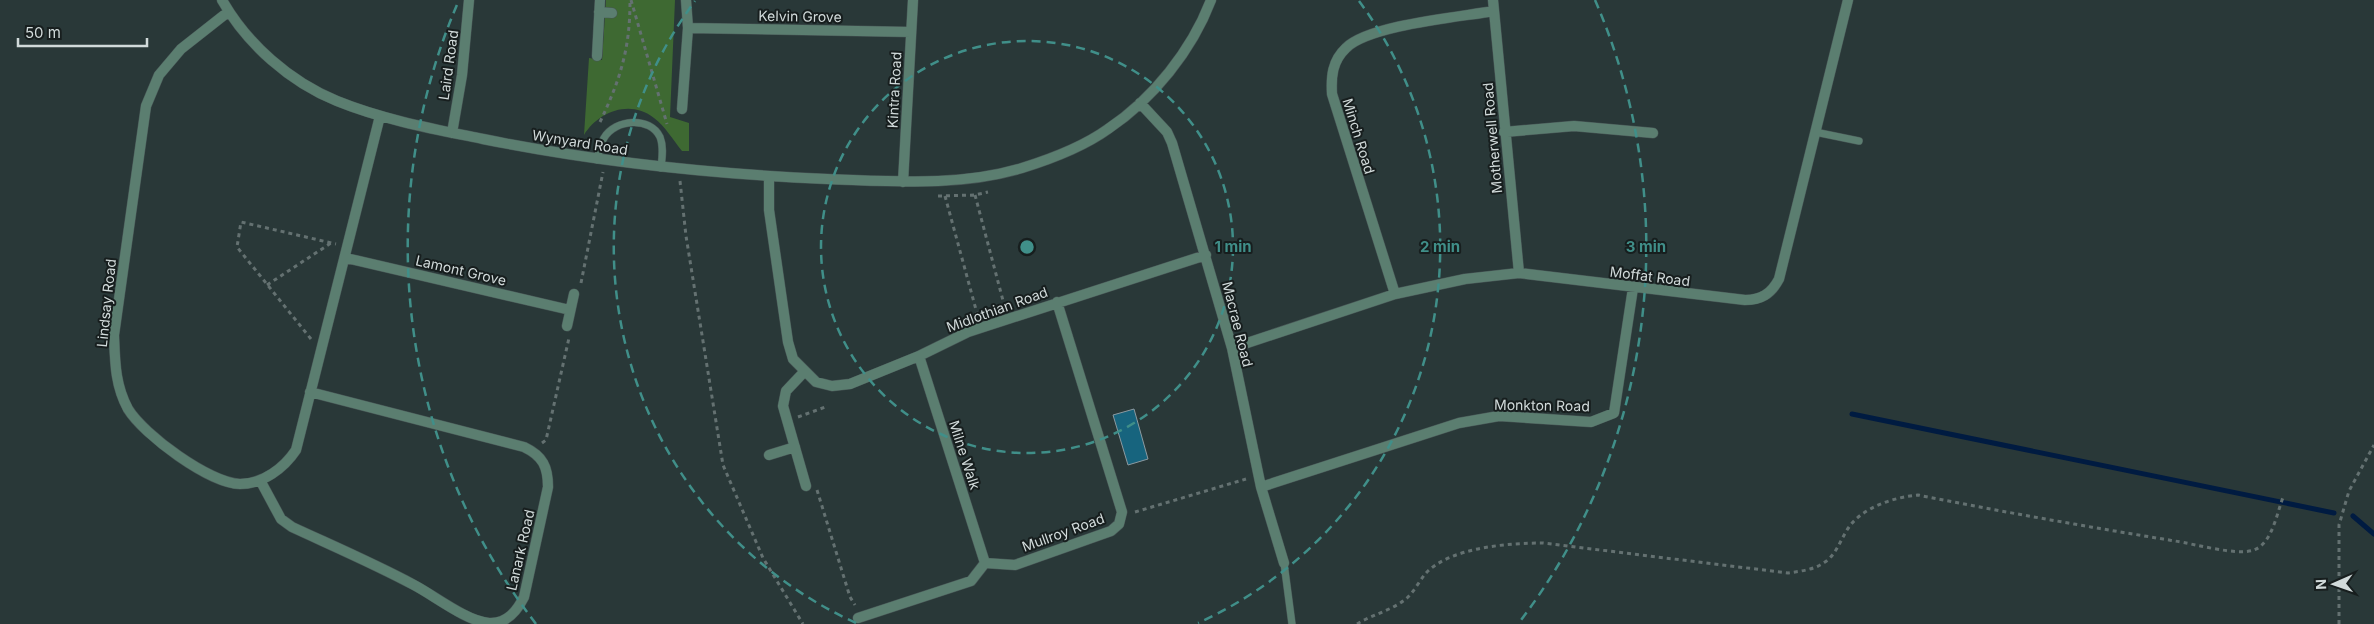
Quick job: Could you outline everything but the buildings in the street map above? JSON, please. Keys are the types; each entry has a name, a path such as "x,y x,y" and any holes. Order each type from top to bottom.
{"street":[{"name":"Wynyard Road","path":"222,0 228,12 265,54 308,86 336,101 380,116 452,133 601,161 679,170 903,182 980,178 1020,169 1057,156 1108,130 1140,102 1184,52 1203,20 1211,0"},
{"name":"Laird Road","path":"452,133 462,75 469,0"},
{"path":"597,56 600,0"},
{"path":"682,109 688,28 686,0"},
{"name":"Kintra Road","path":"903,182 913,0"},
{"name":"Motherwell Road","path":"1493,0 1504,132 1519,273"},
{"name":"Moffat Road","path":"1232,348 1395,294 1465,279 1519,273 1633,288 1756,300 1774,288 1779,279 1848,0"},
{"name":"Minch Road","path":"1395,294 1332,94 1332,74 1336,61 1346,48 1370,34 1494,11"},
{"name":"Lindsay Road","path":"228,12 181,49 159,76 146,106 114,335 115,367 118,386 128,408 139,425 157,442 222,480 240,484 260,480 276,472 289,461 296,450 346,258 380,116"},
{"path":"599,12 612,13"},
{"name":"Kelvin Grove","path":"688,28 911,32"},
{"name":"Macrae Road","path":"1140,102 1167,132 1206,255 1232,348 1261,487 1284,563"},
{"path":"1504,132 1574,126 1653,133"},
{"name":"Midlothian Road","path":"770,176 769,210 792,359 816,382 832,386 850,384 1008,318 1206,255"},
{"name":"Lamont Grove","path":"346,258 570,310"},
{"name":"Monkton Road","path":"1261,487 1459,423 1499,416 1591,422 1614,413 1633,288"},
{"path":"568,330 574,294"},
{"name":"Mullroy Road","path":"985,563 1015,565 1111,531 1119,524 1122,512 1057,302"},
{"name":"Milne Walk","path":"919,356 985,563"},
{"path":"804,372 786,391 783,406 795,447 811,485"},
{"path":"310,392 531,451"},
{"path":"769,455 795,447"},
{"name":"Lanark Road","path":"260,480 282,519 292,528 414,584 477,620 491,623 506,619 517,611 524,597 548,487 548,474 543,460 531,451"},
{"path":"860,617 971,581 985,563"}],"lane":[{"path":"601,161 604,138 619,123 650,126 660,136 663,150 662,168"},
{"path":"1815,132 1859,141"},
{"path":"1284,563 1292,624"}],"path":[{"path":"631,0 667,126"},
{"path":"604,138 594,137 614,95 624,65 630,34 631,0"},
{"path":"574,294 579,295 601,161"},
{"path":"679,170 686,236 723,465 763,558 802,624"},
{"path":"930,196 975,195 988,192"},
{"path":"975,195 1008,318"},
{"path":"946,196 981,328"},
{"path":"323,343 310,339 237,246 241,222 348,246"},
{"path":"267,285 331,242"},
{"path":"531,451 546,440 568,330"},
{"path":"796,418 828,406"},
{"path":"2339,624 2340,526 2350,491 2374,445"},
{"path":"1122,512 1140,512 1258,475"},
{"path":"811,485 850,597 860,617"},
{"path":"1357,624 1408,597 1426,572 1438,563 1455,555 1514,543 1543,543 1788,573 1814,569 1827,562 1842,541 1848,527 1885,501 1901,496 1918,494 1997,511 2234,551 2253,550 2263,545 2269,535 2284,495"}],"green space":[{"path":"606,0 675,0 670,117 689,123 689,151 682,151 658,121 645,112 635,109 615,111 606,115 597,120 584,135 589,58 602,60"}],"waterway":[{"path":"1852,414 2334,513"},
{"path":"2353,516 2374,534"}]}
